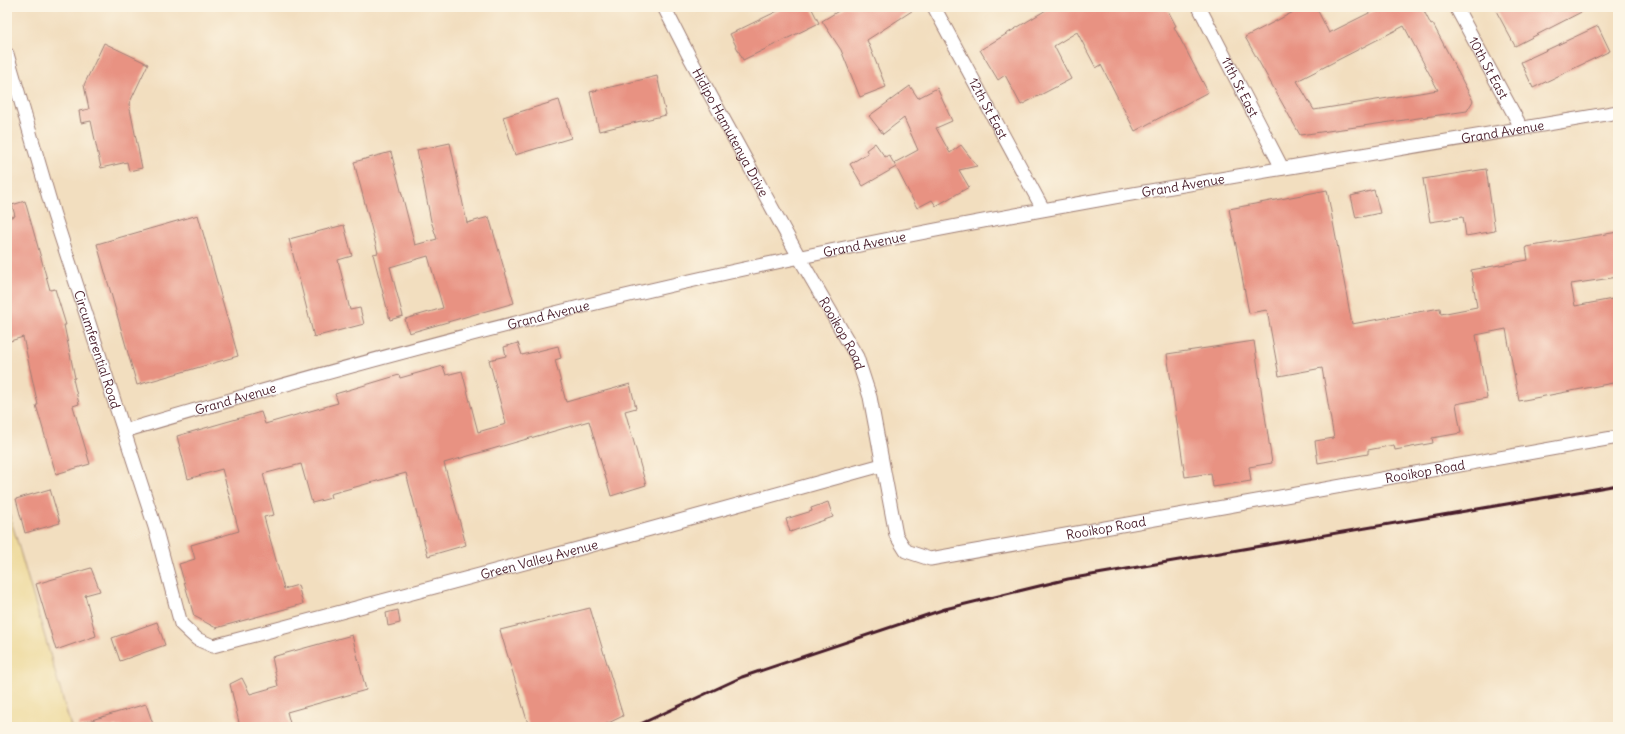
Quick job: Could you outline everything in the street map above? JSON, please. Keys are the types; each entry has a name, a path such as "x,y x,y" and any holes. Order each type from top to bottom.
{"street":[{"name":"Hidipo Hamutenya Drive","path":"664,7 689,56 799,257"},
{"name":"12th St East","path":"934,7 1043,209"},
{"name":"11th St East","path":"1199,7 1282,168"},
{"name":"10th St East","path":"1456,7 1522,129"},
{"name":"Circumferential Road","path":"7,54 54,215 154,527 181,624 196,639"},
{"name":"Grand Avenue","path":"124,431 262,390 508,324 799,257 1043,209 1618,112"},
{"name":"Rooikop Road","path":"799,257 857,357 870,397 896,535 906,551 930,559 1618,437"},
{"name":"Green Valley Avenue","path":"196,639 213,646 582,548 882,465"}],"sand":[{"path":"7,506 71,727 7,727"}],"building":[{"path":"786,7 811,7 819,23 743,60 730,34"},
{"path":"845,7 918,7 867,40 886,87 860,97 841,50 822,21"},
{"path":"1051,7 1166,7 1176,26 1174,27 1208,92 1135,131 1101,65 1096,68 1077,32 1054,46 1071,79 1021,105 1005,75 998,80 980,50"},
{"path":"1303,7 1316,7 1329,33 1381,7 1422,7 1431,25 1433,24 1473,101 1467,111 1300,135 1245,37","holes":["1404,26 1438,90 1314,110 1297,81"]},
{"path":"1494,7 1591,7 1515,46"},
{"path":"1598,26 1610,51 1533,88 1521,62"},
{"path":"104,43 148,64 129,104 142,168 129,171 127,162 101,168 91,121 81,123 79,111 89,109 84,85"},
{"path":"657,76 666,115 599,131 590,92"},
{"path":"910,86 918,98 937,88 952,121 936,128 950,153 961,145 977,166 959,170 969,187 936,206 932,200 917,208 894,163 918,150 904,118 883,134 869,116"},
{"path":"559,100 571,138 515,155 503,117"},
{"path":"450,143 467,223 489,217 514,303 409,333 405,319 443,308 428,256 390,267 403,316 390,320 373,254 378,253 354,162 391,152 415,245 437,239 431,221 417,150"},
{"path":"875,143 885,157 889,155 896,167 863,186 850,164 868,153 866,150"},
{"path":"1486,169 1495,231 1466,236 1463,217 1430,222 1423,179"},
{"path":"1327,190 1352,324 1440,308 1441,314 1477,307 1471,270 1528,260 1526,247 1618,232 1618,277 1571,284 1575,306 1618,298 1618,382 1519,401 1506,329 1476,335 1487,398 1456,404 1461,433 1432,438 1433,443 1395,450 1394,445 1368,450 1368,454 1318,463 1315,441 1334,438 1322,368 1279,376 1267,310 1249,313 1229,209"},
{"path":"1374,190 1380,213 1356,218 1351,196"},
{"path":"25,201 50,290 55,289 66,325 64,325 75,378 73,379 79,404 73,406 90,464 56,474 36,405 38,405 23,337 7,342 7,218 15,216 12,205"},
{"path":"198,215 238,356 137,385 97,244"},
{"path":"344,225 352,256 338,260 350,310 360,308 364,324 314,337 289,239"},
{"path":"1254,341 1272,463 1249,467 1251,481 1213,487 1211,473 1185,477 1167,354"},
{"path":"518,343 522,355 558,346 561,358 555,360 566,402 630,384 636,408 625,411 646,485 611,496 589,421 444,463 466,545 428,556 406,473 330,494 331,498 312,503 301,464 263,474 274,515 264,517 284,589 298,585 303,604 216,628 194,616 179,564 195,559 191,545 239,531 222,469 188,479 177,436 261,412 265,424 338,403 335,394 399,375 400,378 443,366 446,375 462,371 478,432 506,424 489,360 506,356 504,347"},
{"path":"50,489 60,523 25,533 16,499"},
{"path":"828,502 833,517 790,532 786,519 812,511 811,508"},
{"path":"91,568 100,591 85,595 96,636 56,650 36,584"},
{"path":"590,608 623,716 600,727 529,727 500,630"},
{"path":"398,610 400,623 388,626 386,613"},
{"path":"157,622 165,645 120,661 112,638"},
{"path":"352,635 366,690 287,712 291,727 240,727 230,684 242,678 250,694 278,686 272,657"},
{"path":"146,704 154,727 78,727 78,724"}],"railway":[{"path":"634,727 742,677 945,609 1068,579 1618,485"}]}
